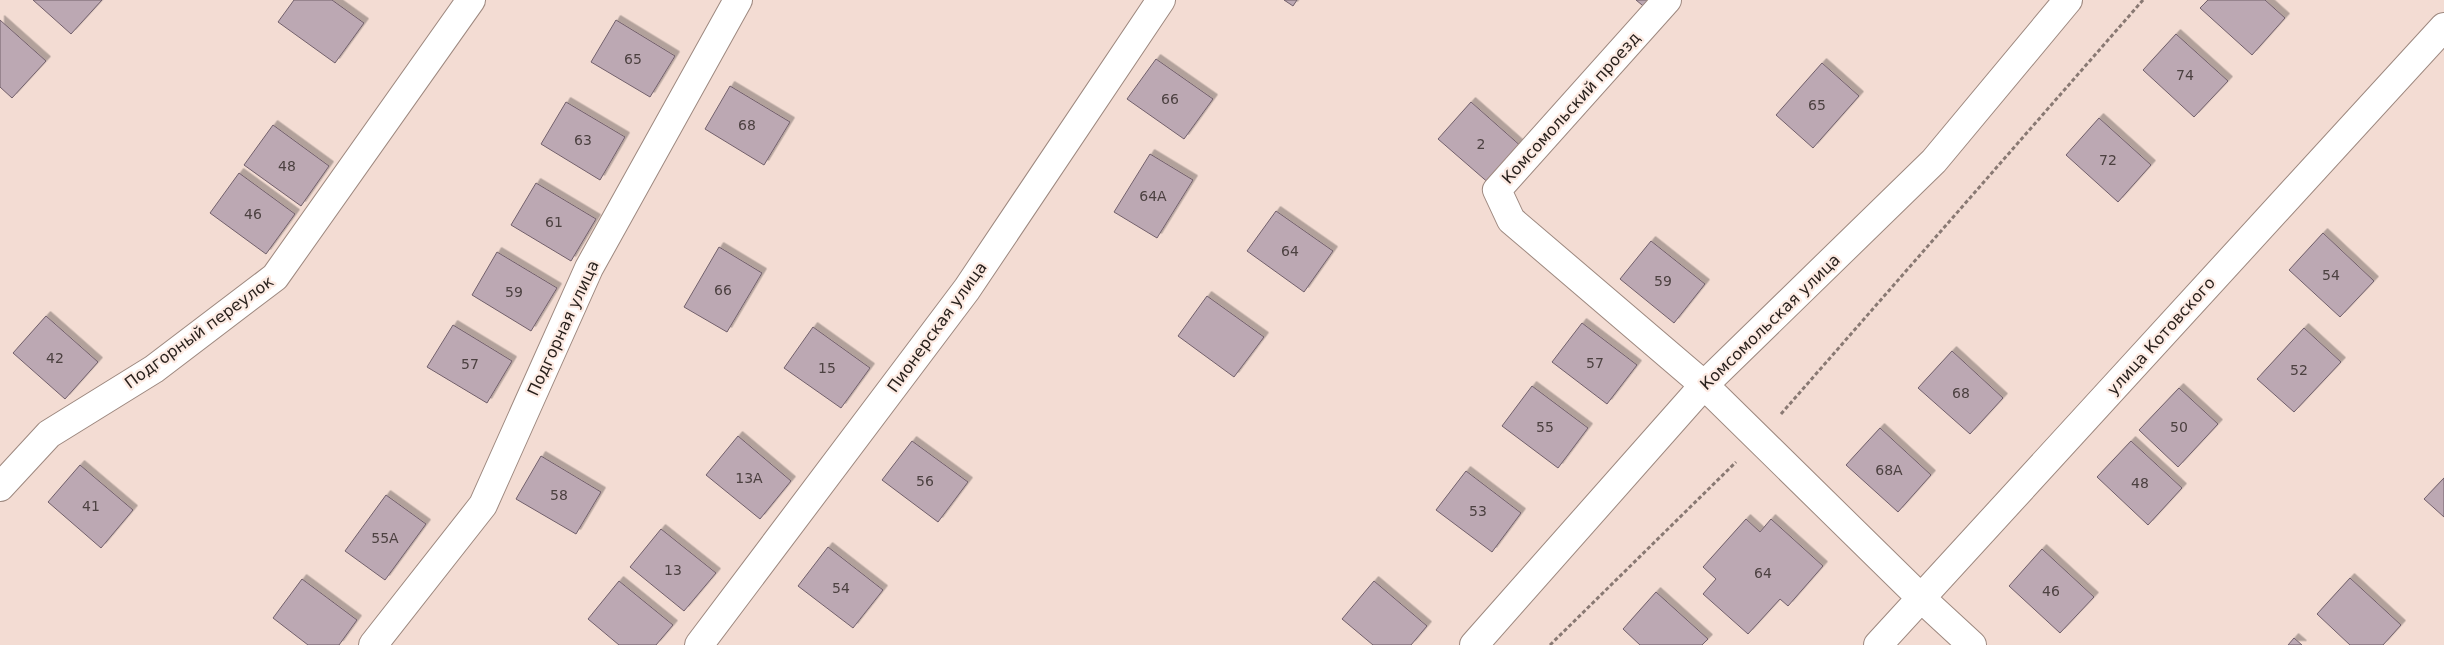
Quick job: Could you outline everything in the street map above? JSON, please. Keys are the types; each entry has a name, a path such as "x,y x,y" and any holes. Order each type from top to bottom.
{"street":[{"name":"Подгорный переулок","path":"0,487 49,434 154,369 275,277 471,0"},
{"name":"Подгорная улица","path":"373,645 483,505 589,268 738,0"},
{"name":"Пионерская улица","path":"699,645 967,289 1161,0"},
{"name":"Комсомольский проезд","path":"1667,0 1497,190 1511,220 1704,385"},
{"name":"Комсомольская улица","path":"1474,645 1704,385 1934,161 2068,0"},
{"name":"улица Котовского","path":"1878,645 2444,27"},
{"path":"1704,385 1921,598 1972,645"}],"path":[{"path":"1550,645 1759,439 2143,0"}],"building":[{"path":"33,0 102,0 71,34"},
{"path":"294,0 332,0 364,23 335,63 278,22"},
{"path":"1284,0 1297,0 1293,6"},
{"path":"1636,0 1656,0 1648,10"},
{"path":"2208,0 2265,0 2285,18 2252,55 2200,8"},
{"path":"0,20 46,61 12,98 0,87"},
{"path":"616,20 675,56 650,97 591,62"},
{"path":"2176,34 2228,81 2194,117 2143,70"},
{"path":"1156,59 1213,99 1184,139 1127,99"},
{"path":"1822,63 1859,96 1813,148 1776,115"},
{"path":"730,86 790,122 764,165 705,129"},
{"path":"566,102 625,137 600,180 541,144"},
{"path":"1471,102 1523,148 1491,185 1438,139"},
{"path":"2099,118 2151,165 2118,202 2066,155"},
{"path":"273,125 329,166 301,206 244,165"},
{"path":"1150,154 1193,180 1157,238 1114,212"},
{"path":"239,173 295,214 266,254 210,213"},
{"path":"536,183 596,219 571,261 511,225"},
{"path":"1276,211 1333,251 1304,292 1247,251"},
{"path":"2323,233 2374,281 2340,317 2289,270"},
{"path":"1651,241 1705,284 1674,323 1620,279"},
{"path":"719,247 762,273 727,332 684,307"},
{"path":"497,252 557,288 531,331 472,295"},
{"path":"1207,296 1264,337 1234,377 1178,336"},
{"path":"46,316 98,362 65,399 13,353"},
{"path":"1582,323 1637,365 1607,404 1552,362"},
{"path":"453,325 512,361 487,403 427,367"},
{"path":"813,327 870,368 841,408 784,368"},
{"path":"2304,328 2341,362 2294,412 2257,379"},
{"path":"1952,351 2003,398 1970,434 1918,388"},
{"path":"1532,386 1588,428 1558,468 1502,426"},
{"path":"2179,388 2218,424 2178,467 2139,430"},
{"path":"1880,428 1931,475 1898,512 1846,465"},
{"path":"738,436 791,481 760,519 706,475"},
{"path":"912,441 968,482 938,522 882,480"},
{"path":"2131,441 2182,488 2148,525 2097,477"},
{"path":"541,456 601,492 576,534 516,499"},
{"path":"80,465 133,510 101,548 48,502"},
{"path":"1466,471 1521,513 1492,552 1436,510"},
{"path":"2444,478 2444,517 2424,499"},
{"path":"386,495 426,524 385,580 345,551"},
{"path":"1746,519 1760,532 1771,519 1823,566 1788,606 1780,599 1748,634 1703,594 1716,579 1703,567"},
{"path":"661,529 716,573 684,611 630,567"},
{"path":"828,547 883,590 853,628 798,586"},
{"path":"2042,549 2094,597 2060,633 2009,586"},
{"path":"2350,578 2401,625 2383,645 2350,645 2317,614"},
{"path":"302,579 357,620 339,645 308,645 273,618"},
{"path":"619,581 673,625 656,645 619,645 588,619"},
{"path":"1374,581 1427,626 1411,645 1373,645 1342,619"},
{"path":"1656,592 1708,639 1702,645 1640,645 1623,629"},
{"path":"2294,638 2302,645 2288,645"}]}
